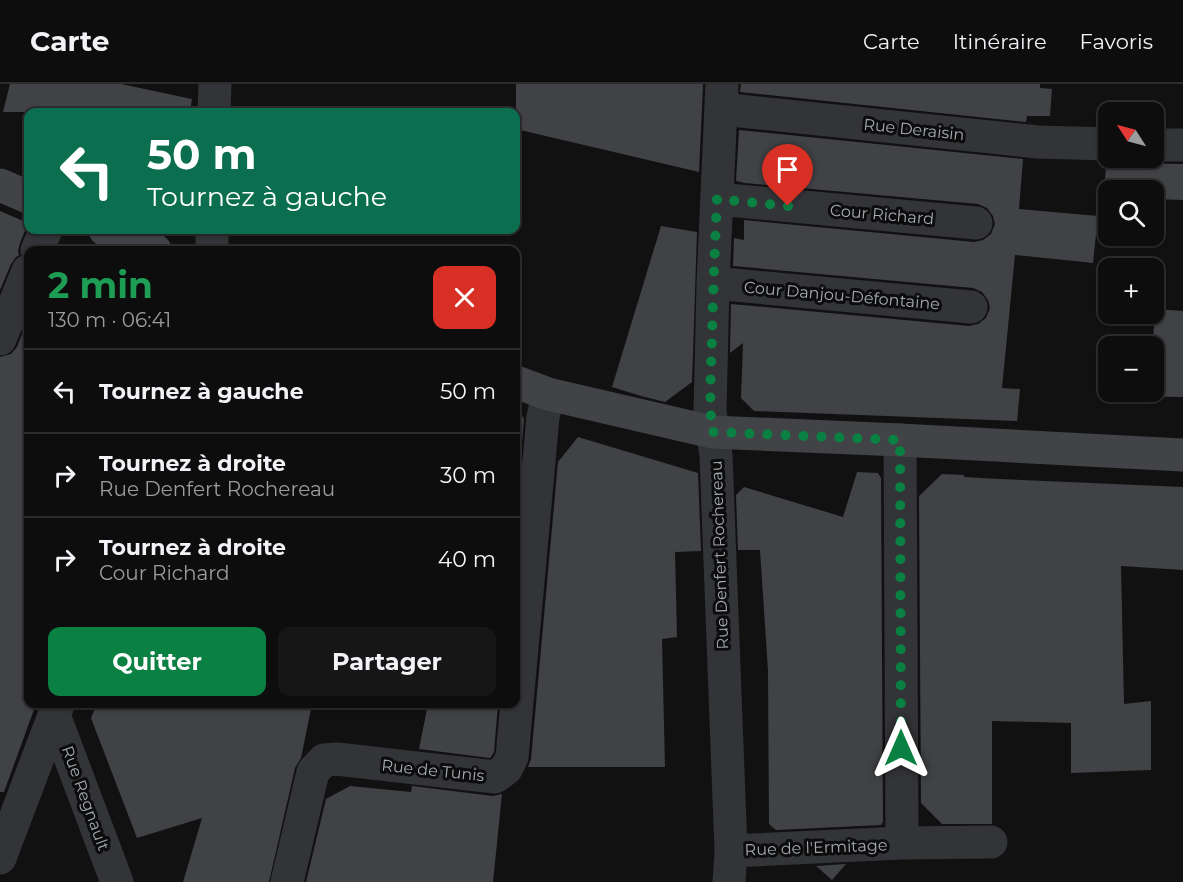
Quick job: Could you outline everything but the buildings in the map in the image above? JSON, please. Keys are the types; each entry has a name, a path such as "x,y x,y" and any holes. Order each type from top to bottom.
{"main road":[{"path":"0,185 24,195"},
{"path":"115,234 145,246"},
{"path":"520,384 548,394 712,432 1183,455"}],"street":[{"path":"214,84 214,108"},
{"name":"Rue Deraisin","path":"721,97 1038,142 1098,144"},
{"name":"Rue Denfert Rochereau","path":"721,97 710,411 716,456 730,866"},
{"path":"1164,145 1183,146"},
{"name":"Cour Richard","path":"717,199 976,223"},
{"path":"0,339 24,281"},
{"name":"Cour Danjou-Défontaine","path":"713,283 971,307"},
{"name":"Rue de Tunis","path":"520,669 543,417 548,394"},
{"name":"Rue de l'Ermitage","path":"900,440 902,843"},
{"name":"Rue de Tunis","path":"287,882 313,772 324,760 337,759 495,777 506,769 512,756 516,708"},
{"path":"0,858 56,709"},
{"name":"Rue Regnault","path":"56,709 117,882"},
{"name":"Rue de l'Ermitage","path":"730,866 902,843 991,842"}],"route":[{"path":"788,206 717,199 710,390 712,432 900,440 901,748"}]}
